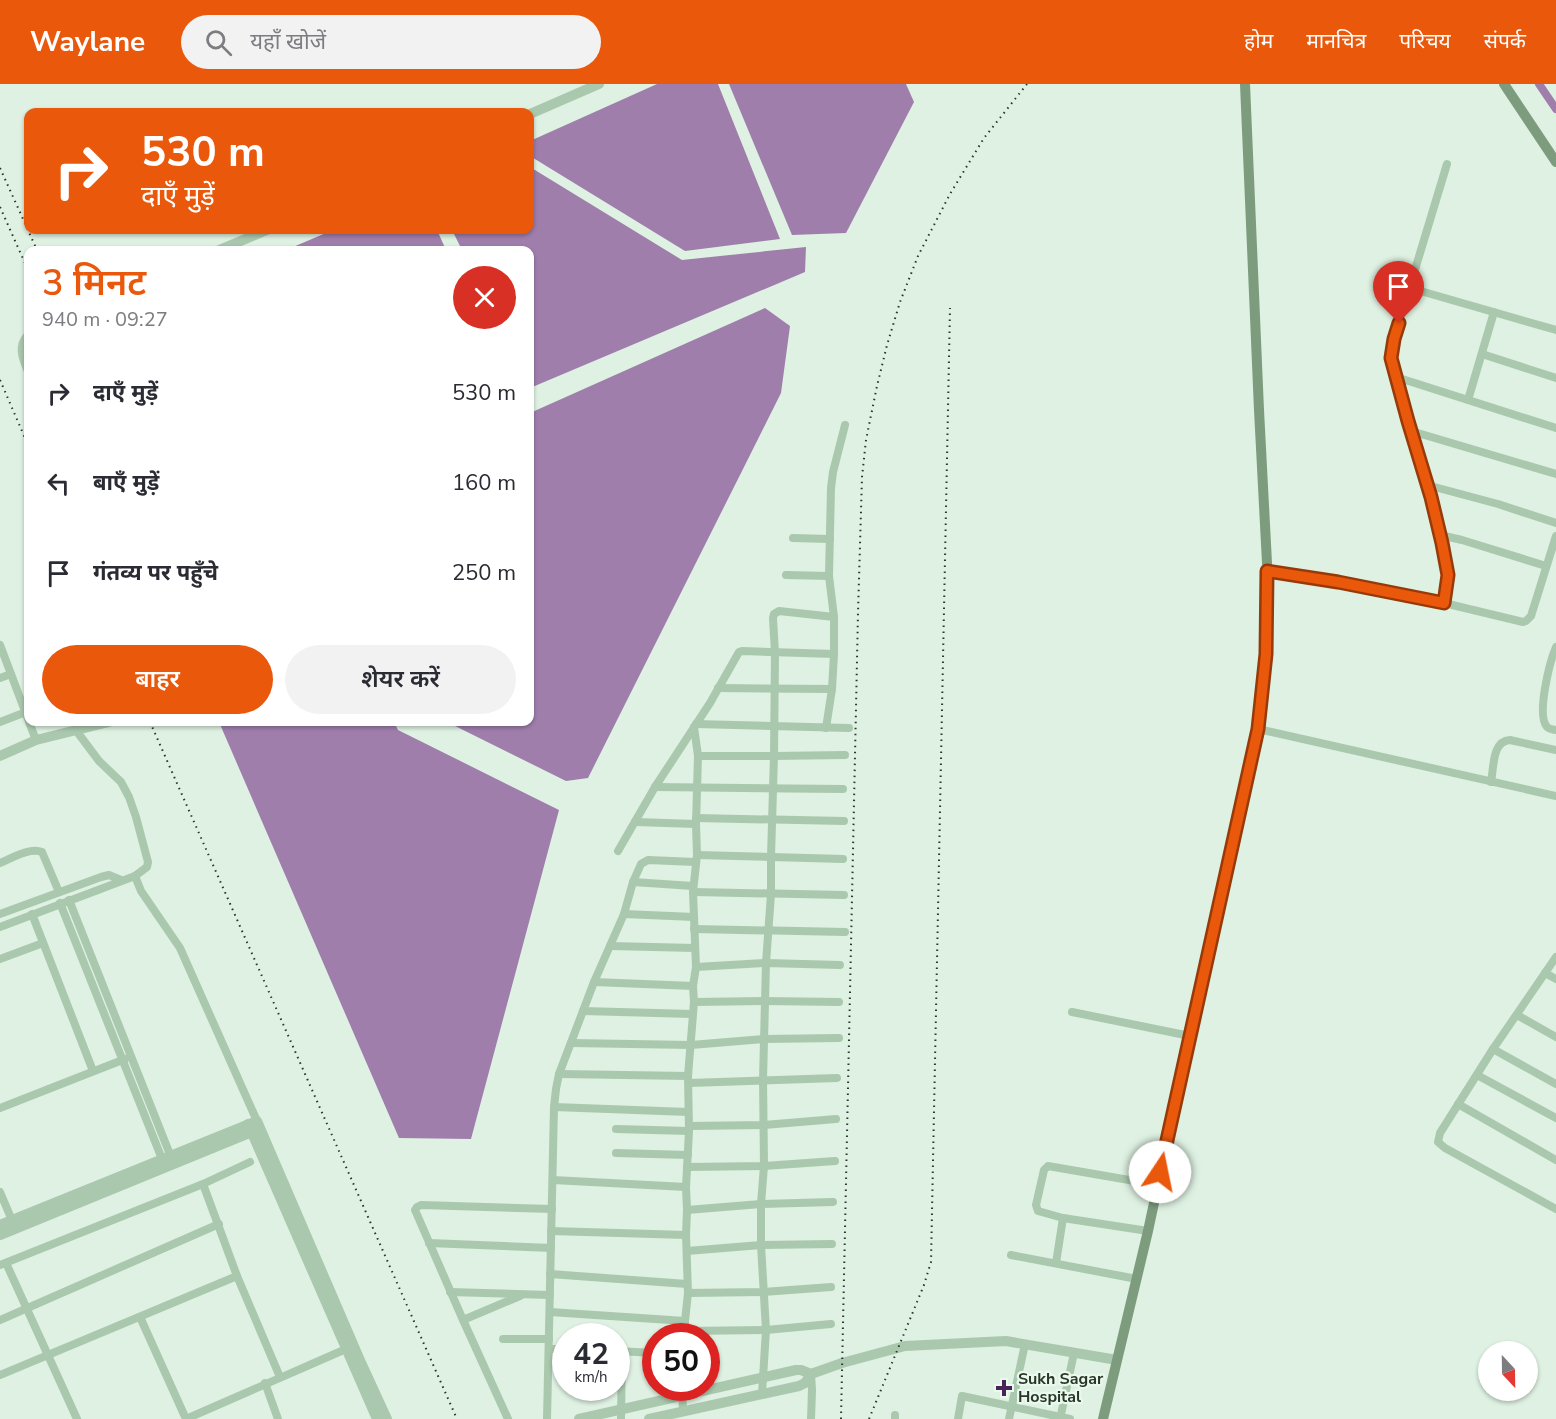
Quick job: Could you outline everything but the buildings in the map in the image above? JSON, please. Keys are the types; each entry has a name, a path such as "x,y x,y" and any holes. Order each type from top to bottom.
{"main road":[{"path":"1103,1419 1149,1231 1258,729 1266,654 1267,571 1245,84"},
{"path":"1504,84 1556,162"}],"street":[{"path":"534,112 599,84"},
{"path":"1444,603 1448,575 1440,535 1392,363 1392,354 1394,339 1447,164"},
{"path":"229,246 257,234"},
{"path":"1410,288 1556,330"},
{"path":"1468,400 1494,312"},
{"path":"24,342 22,346 24,358"},
{"path":"1482,354 1556,378"},
{"path":"1396,377 1556,428"},
{"path":"826,728 834,654 834,617 829,576 831,480 845,426"},
{"path":"1411,431 1556,474"},
{"path":"1427,485 1498,504 1556,523"},
{"path":"1440,535 1546,566"},
{"path":"1267,571 1338,582 1444,603 1519,622 1526,621 1531,616 1556,536"},
{"path":"793,538 830,539"},
{"path":"786,575 829,576"},
{"path":"762,1395 766,1330 761,1204 764,1166 763,1080 766,963 771,894 775,726 773,618 776,612 834,617"},
{"path":"0,645 24,708"},
{"path":"1555,733 1545,724 1543,715 1548,672 1556,647"},
{"path":"618,851 739,652 834,654"},
{"path":"1548,672 1556,677"},
{"path":"0,678 11,674"},
{"path":"718,688 832,689"},
{"path":"0,722 24,719"},
{"path":"31,726 36,740"},
{"path":"0,756 36,740 90,726"},
{"path":"695,726 849,728"},
{"path":"549,1312 685,1321 689,1079 693,986 696,967 693,889 696,858 698,756 695,726"},
{"path":"0,927 135,876 147,867 148,862 129,797 121,782 99,761 75,729"},
{"path":"1258,729 1556,796"},
{"path":"1491,782 1498,747 1504,741 1510,740 1556,750"},
{"path":"698,756 845,755"},
{"path":"655,787 843,789"},
{"path":"635,822 844,821"},
{"path":"0,863 29,852 37,850 42,852 59,892"},
{"path":"548,1419 556,1089 559,1074 594,982 624,914 641,864 645,861 696,858 843,859"},
{"path":"0,914 101,877 109,875 121,880"},
{"path":"135,876 141,891 180,948 377,1419"},
{"path":"633,882 771,894 844,895"},
{"path":"69,900 168,1162"},
{"path":"60,903 127,1058"},
{"path":"32,914 93,1071"},
{"path":"624,914 694,917"},
{"path":"694,929 845,933"},
{"path":"0,959 44,943"},
{"path":"610,946 695,948"},
{"path":"1556,957 1493,1049 1440,1133 1438,1142 1556,1209"},
{"path":"696,967 766,963 840,965"},
{"path":"1545,973 1556,979"},
{"path":"594,982 693,986"},
{"path":"693,1002 839,1002"},
{"path":"583,1011 692,1014"},
{"path":"1072,1012 1190,1036"},
{"path":"1517,1015 1556,1037"},
{"path":"571,1043 691,1045 764,1039 839,1038"},
{"path":"1493,1049 1556,1084"},
{"path":"0,1108 127,1058"},
{"path":"559,1074 689,1079 837,1078"},
{"path":"1477,1075 1556,1118"},
{"path":"1458,1104 1556,1160"},
{"path":"554,1107 688,1112"},
{"path":"616,1130 689,1129 836,1119"},
{"path":"0,1225 13,1224 254,1127"},
{"path":"254,1127 387,1419"},
{"path":"616,1153 688,1155"},
{"path":"687,1167 764,1166 835,1161"},
{"path":"77,1419 3,1264 203,1184 250,1162"},
{"path":"1149,1231 1063,1218 1041,1213 1036,1208 1044,1170 1048,1166 1158,1185"},
{"path":"553,1180 686,1187"},
{"path":"203,1184 237,1276 280,1377"},
{"path":"0,1192 13,1224"},
{"path":"687,1210 761,1204 833,1203"},
{"path":"508,1419 415,1210 421,1205 552,1209"},
{"path":"1056,1263 1063,1218"},
{"path":"0,1235 13,1224"},
{"path":"0,1320 219,1224"},
{"path":"551,1231 686,1235"},
{"path":"429,1243 551,1248"},
{"path":"687,1251 761,1245 832,1244"},
{"path":"1011,1255 1137,1279"},
{"path":"550,1274 687,1288 763,1292 831,1287"},
{"path":"0,1375 237,1276"},
{"path":"450,1292 550,1295"},
{"path":"463,1320 524,1294"},
{"path":"140,1317 186,1419 346,1349"},
{"path":"720,1332 831,1324"},
{"path":"503,1338 549,1339"},
{"path":"649,1419 803,1384 810,1374 905,1346 1006,1341 1117,1360"},
{"path":"1009,1419 1024,1344"},
{"path":"1060,1418 1074,1353"},
{"path":"720,1385 796,1370 810,1374"},
{"path":"810,1374 811,1419"},
{"path":"265,1383 279,1419"},
{"path":"958,1419 962,1396 1070,1419"},
{"path":"579,1419 621,1414 657,1401"},
{"path":"682,1401 683,1411"}],"shaded area":[{"path":"657,84 718,84 780,239 685,251 534,158 534,139"},
{"path":"729,84 906,84 914,102 846,233 792,235"},
{"path":"534,169 682,260 806,247 805,272 534,386 534,246 460,246 454,234 534,234"},
{"path":"324,234 439,234 444,246 295,246"},
{"path":"765,308 790,326 781,393 588,778 566,781 455,726 534,726 534,411"},
{"path":"221,726 396,726 398,730 559,810 471,1139 399,1138"}],"waterway":[{"path":"1539,84 1556,109"}],"railway":[{"path":"841,1419 858,613 862,477 866,440 887,345 900,302 918,256 950,194 984,138 1027,84"},
{"path":"0,168 24,221"},
{"path":"0,207 24,261"},
{"path":"30,234 35,246"},
{"path":"869,1419 924,1285 931,1262 950,308"},
{"path":"0,380 24,436"},
{"path":"152,726 457,1419"}],"place":[{"name":"Sukh Sagar Hospital","path":"1004,1388"}],"route":[{"path":"1160,1172 1258,729 1266,654 1267,571 1338,582 1444,603 1448,575 1442,543 1391,358 1399,323"}]}
